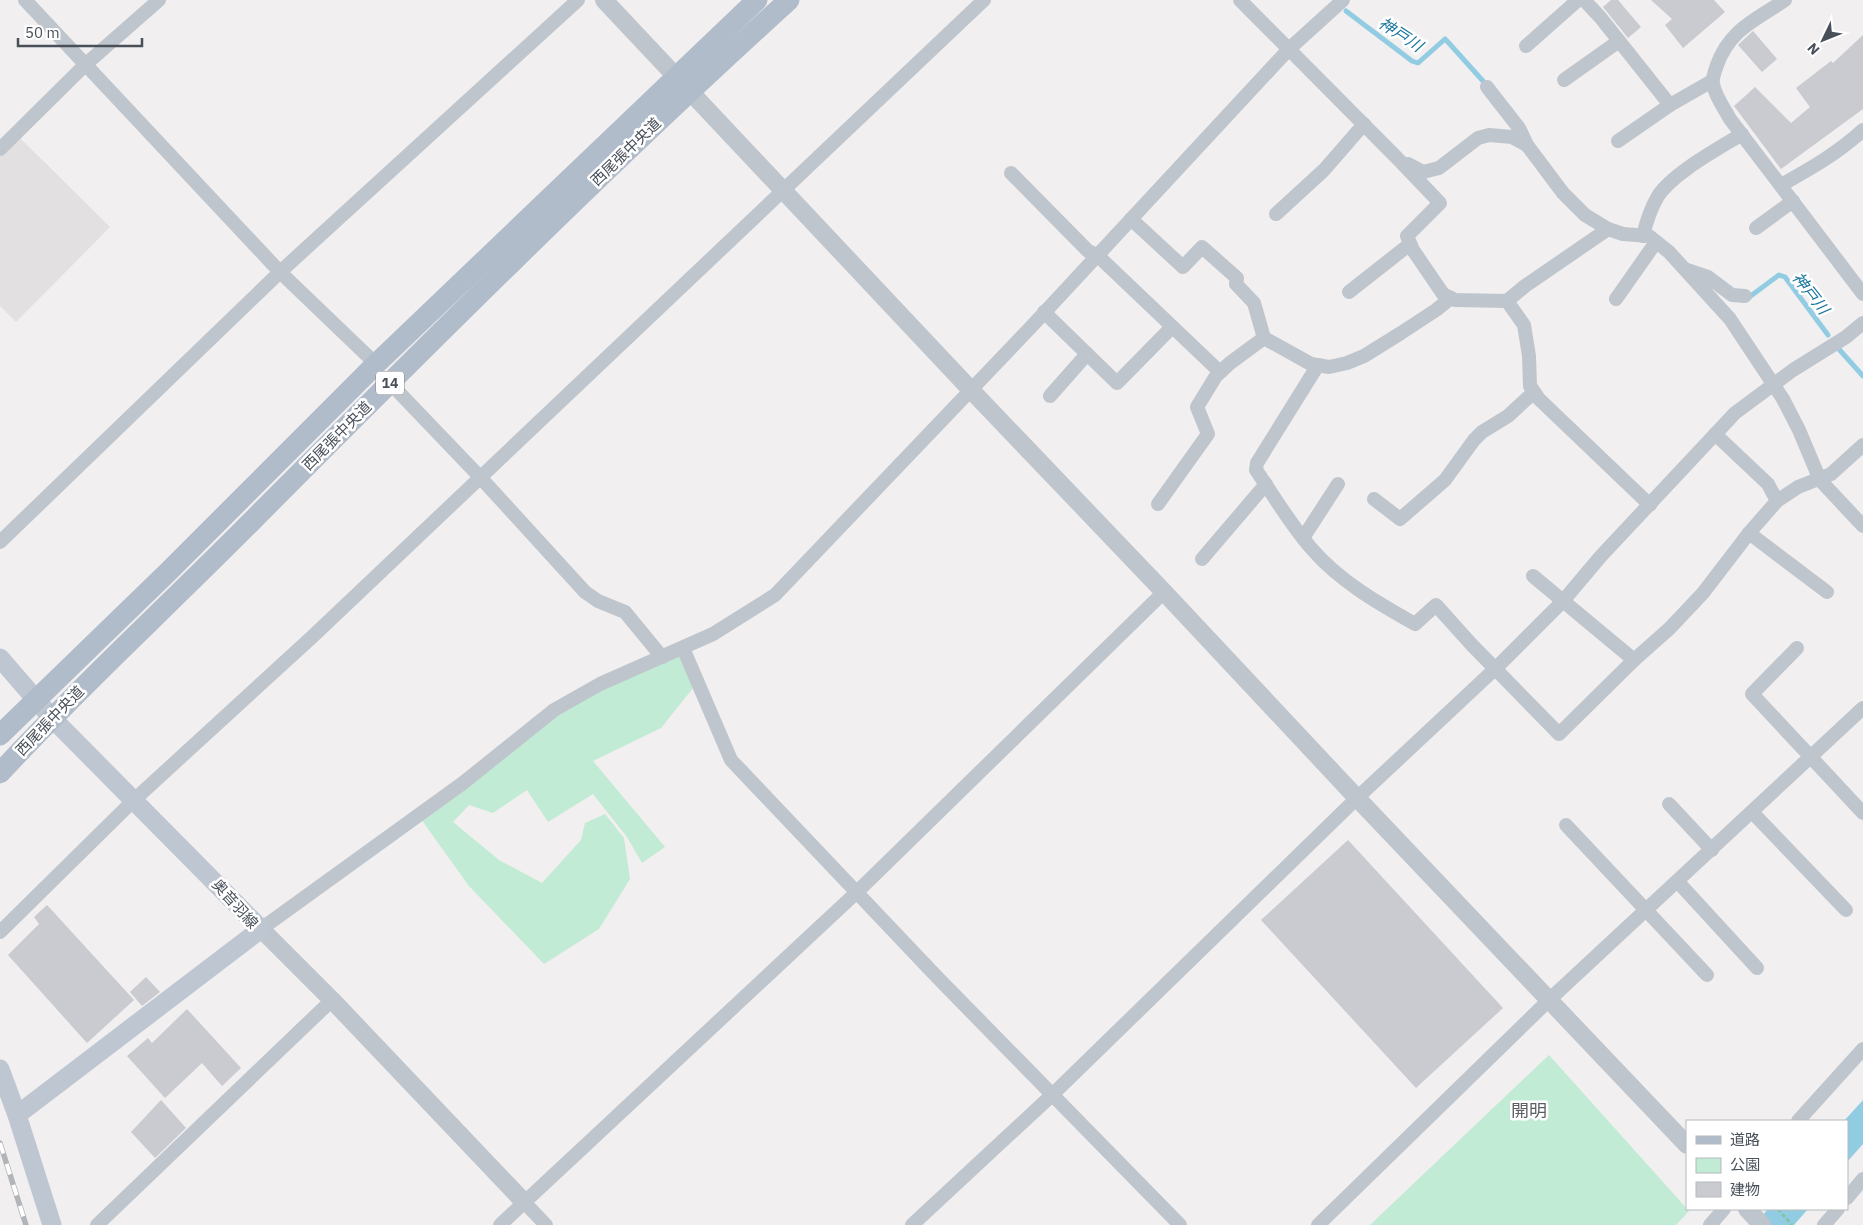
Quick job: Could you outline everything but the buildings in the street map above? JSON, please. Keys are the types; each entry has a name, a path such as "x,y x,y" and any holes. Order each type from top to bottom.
{"main road":[{"name":"西尾張中央道","path":"0,773 51,717 185,590 390,383 682,84 757,0"},
{"name":"西尾張中央道","path":"0,735 168,572 376,364 682,84 788,0"},
{"name":"奥音羽線","path":"0,658 51,717 262,929 17,1116"},
{"path":"0,1069 52,1225"}],"street":[{"path":"25,0 280,272 376,364"},
{"path":"0,148 86,64 159,0"},
{"path":"0,542 280,272 578,0"},
{"path":"604,0 1686,1144"},
{"path":"0,932 134,800 312,637 984,0"},
{"path":"1240,0 1440,203 1406,236 1443,294 1455,300 1507,301 1525,286 1608,229"},
{"path":"546,1225 262,929 463,783 554,710 600,684 713,634 775,595 971,390 1289,49 1343,0"},
{"path":"1526,46 1578,0"},
{"path":"1584,0 1670,104"},
{"path":"1785,0 1754,19 1732,37 1723,49 1712,81 1714,90 1730,119 1863,294"},
{"path":"1564,80 1619,40"},
{"path":"1618,142 1670,104 1712,81"},
{"path":"1487,87 1519,128 1527,145 1563,193 1585,215 1608,229 1623,234 1649,236 1669,252 1730,318 1774,383 1799,430 1820,480 1863,526"},
{"path":"1276,214 1324,170 1364,124"},
{"path":"1781,185 1814,166 1852,140 1863,130"},
{"path":"1643,236 1646,223 1659,196 1672,180 1742,134"},
{"path":"1400,161 1424,172 1438,168 1478,138 1489,135 1512,137 1527,145"},
{"path":"1011,173 1088,251 1097,255 1220,372"},
{"path":"1756,228 1793,201"},
{"path":"1131,219 1183,266 1202,247 1237,278 1236,284 1254,303 1264,338 1311,364 1329,367 1347,363 1364,356 1436,310 1451,298"},
{"path":"1616,299 1656,242"},
{"path":"1349,292 1410,244"},
{"path":"1685,269 1708,277 1732,295 1745,296"},
{"path":"1507,301 1524,325 1529,356 1530,386 1534,392 1539,399 1650,505"},
{"path":"1044,312 1117,383 1172,327"},
{"path":"912,1225 1052,1094 1357,798 1496,668 1563,601 1601,556 1735,413 1774,383 1846,337 1863,323"},
{"path":"1158,504 1208,434 1196,407 1220,372 1264,338"},
{"path":"1050,396 1087,354"},
{"path":"1318,365 1257,463 1256,470 1303,538 1332,569 1356,587 1415,624 1436,605 1559,734 1634,660 1670,628 1703,592 1749,533 1777,501 1798,487 1820,480 1831,474 1863,445"},
{"path":"390,383 480,477 585,592 598,601 625,612 662,658"},
{"path":"1374,499 1400,520 1445,480 1482,432 1508,416 1534,392"},
{"path":"1715,434 1768,484 1777,501"},
{"path":"1202,559 1266,484"},
{"path":"1303,538 1338,484"},
{"path":"1749,533 1827,592"},
{"path":"1533,576 1634,660"},
{"path":"500,1225 856,892 1164,592"},
{"path":"683,648 732,760 856,892 1180,1225"},
{"path":"1797,648 1752,694 1863,812"},
{"path":"1318,1225 1549,1000 1647,911 1863,708"},
{"path":"1669,804 1712,850"},
{"path":"1752,812 1846,910"},
{"path":"1566,825 1707,975"},
{"path":"1678,882 1757,968"},
{"path":"97,1225 332,1000"},
{"path":"1799,1120 1863,1049"},
{"path":"1848,1197 1863,1179"},
{"path":"1710,1225 1723,1210"},
{"path":"1748,1210 1762,1225"},
{"path":"1824,1225 1837,1210"}],"path":[{"path":"1779,1210 1792,1225"}],"shaded area":[{"path":"15,133 110,227 16,322 0,306 0,147"}],"green space":[{"path":"683,648 697,683 661,728 593,761 665,847 642,863 627,837 593,794 548,822 527,790 493,813 469,805 453,822 499,860 542,883 581,840 585,823 605,814 624,838 630,879 599,929 544,964 469,886 418,815 554,710"},
{"path":"1549,1055 1686,1208 1686,1210 1689,1211 1676,1225 1370,1225"}],"water":[{"path":"1863,1100 1863,1144 1848,1161 1848,1120 1845,1120"},
{"path":"1767,1210 1807,1210 1794,1225 1754,1225"}],"waterway":[{"name":"神戸川","path":"1346,11 1412,61 1418,63 1445,39 1483,81"},
{"name":"神戸川","path":"1748,298 1779,275 1785,277 1828,335"},
{"name":"神戸川","path":"1837,347 1863,376"}],"railway":[{"path":"0,1143 26,1225"}],"district":[{"name":"開明","path":"1529,1111"}]}
